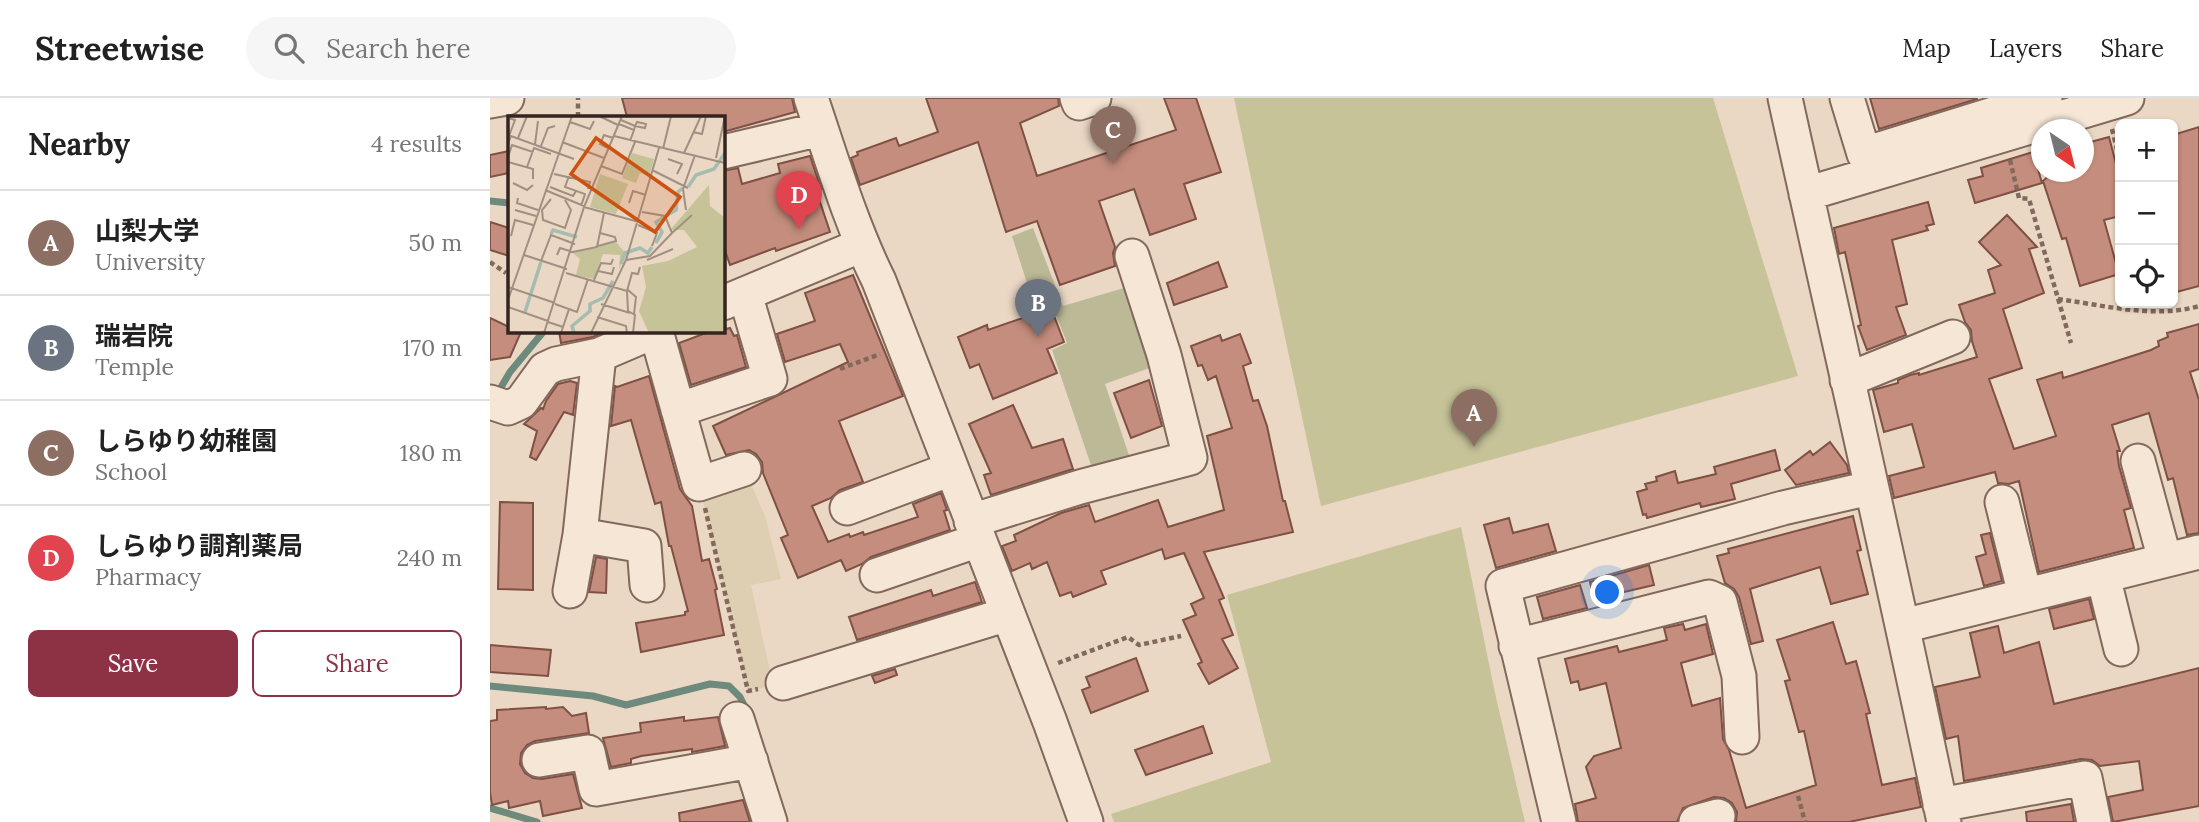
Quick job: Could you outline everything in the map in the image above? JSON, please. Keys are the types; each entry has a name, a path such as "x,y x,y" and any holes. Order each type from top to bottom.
{"street":[{"path":"490,101 508,98"},
{"path":"811,98 862,245 904,345 1086,822"},
{"path":"1077,98 1079,103 1094,98"},
{"path":"1785,98 1870,488 1903,625 1942,813 2085,778 2094,822"},
{"path":"1847,98 1864,154 2045,98"},
{"path":"1806,194 2127,98"},
{"path":"724,152 821,129"},
{"path":"678,410 770,379 734,298 862,245"},
{"path":"877,575 1080,487 1191,458 1164,355 1132,256"},
{"path":"499,405 521,402 545,369 599,355 654,332"},
{"path":"656,332 699,484 744,469"},
{"path":"1847,380 1953,337"},
{"path":"570,591 580,535 599,355"},
{"path":"2138,461 2165,560"},
{"path":"846,508 951,469"},
{"path":"1559,822 1503,586 1783,508 1870,488"},
{"path":"2002,502 2025,595"},
{"path":"580,535 644,546 647,585"},
{"path":"1903,625 2199,552"},
{"path":"2103,576 2121,649"},
{"path":"1516,646 1709,597 1720,603 1739,676 1742,737"},
{"path":"783,683 1007,614"},
{"path":"737,719 770,822"},
{"path":"539,760 588,752 596,789 751,761"}],"path":[{"path":"578,98 578,116"},
{"path":"2004,135 2019,198 2029,199 2071,343"},
{"path":"490,262 506,273"},
{"path":"2058,299 2150,311 2183,311 2199,306"},
{"path":"840,369 904,345"},
{"path":"699,484 748,691 783,683"},
{"path":"1031,674 1128,637 1139,645 1181,636"},
{"path":"1798,796 1805,822"}],"shaded area":[{"path":"1234,98 1713,98 1798,376 1321,506"},
{"path":"1033,228 1063,306 1141,283 1166,362 1105,384 1135,473 1097,483 1052,350 1067,343 1052,305 1033,302 1012,236"},
{"path":"744,469 765,516 781,579 751,585 773,685 748,691 699,484"},
{"path":"1461,527 1525,822 1114,822 1111,814 1271,762 1227,595"}],"building":[{"path":"622,98 792,98 795,112 724,132 724,116 627,116"},
{"path":"926,98 1058,98 1059,106 1020,123 1037,176 1176,130 1164,98 1196,98 1221,172 1184,184 1196,219 1150,235 1134,189 1099,201 1115,247 1115,266 1060,285 1037,221 1006,232 978,142 860,185 851,158 858,155 857,152 896,138 899,146 938,132"},
{"path":"1870,98 1977,98 1977,99 1879,129"},
{"path":"2199,127 2199,286 2178,292 2178,182 2178,133"},
{"path":"2109,137 2115,160 2115,217 2104,220 2115,260 2115,275 2080,286 2066,238 2062,239 2043,182 2094,182 2094,141"},
{"path":"508,151 508,173 490,177 490,155"},
{"path":"2031,153 2031,182 2042,183 1975,203 1968,180 1983,176 1981,168"},
{"path":"810,156 821,189 816,190 830,232 730,265 724,248 724,171 738,168 742,184 780,173 778,164"},
{"path":"1928,202 1934,224 1926,226 1928,230 1892,240 1907,304 1896,307 1906,335 1867,350 1858,326 1861,325 1845,252 1839,254 1834,228"},
{"path":"2007,215 2037,247 2029,249 2044,293 2003,309 2022,368 1989,379 2014,449 2056,436 2037,380 2062,372 2063,378 2151,350 2159,346 2158,341 2168,337 2167,333 2199,324 2199,369 2190,372 2199,400 2199,533 2187,535 2173,478 2168,480 2149,413 2112,425 2120,451 2117,451 2119,466 2131,508 2124,510 2134,548 2039,572 2019,481 1998,483 1995,472 1894,498 1889,476 1924,467 1912,424 1884,432 1873,390 1898,383 1898,380 1910,375 1919,375 1977,357 1971,330 1959,305 1995,293 1988,270 2001,265 1979,242"},
{"path":"490,222 508,228 508,256 490,250"},
{"path":"1218,262 1227,287 1174,305 1167,283"},
{"path":"853,275 903,396 839,421 863,482 840,490 831,498 812,506 828,542 849,534 850,537 863,532 864,535 918,517 913,504 941,493 950,530 871,557 846,571 841,560 798,578 781,538 788,535 763,473 762,462 749,450 726,455 713,426 848,362 840,344 785,362 777,334 815,321 805,293"},
{"path":"1051,308 1064,342 1047,349 1057,373 993,399 979,364 970,368 958,337 987,325 988,330"},
{"path":"490,318 508,327 508,332 521,332 510,357 490,360"},
{"path":"725,326 726,329 730,328 734,336 737,335 746,367 691,385 679,343 708,332 724,332"},
{"path":"559,332 605,332 593,337 561,343"},
{"path":"1240,334 1251,363 1243,366 1253,401 1258,400 1267,426 1283,501 1293,532 1204,552 1224,598 1219,600 1233,635 1222,639 1238,668 1209,684 1198,664 1202,662 1183,620 1196,615 1191,604 1204,598 1184,553 1165,559 1162,549 1101,571 1106,584 1073,597 1071,592 1060,596 1047,562 1032,569 1030,563 1012,571 1002,546 1016,541 1014,535 1061,513 1089,505 1095,522 1158,500 1168,527 1224,510 1207,436 1232,428 1216,376 1208,380 1202,365 1198,366 1191,346 1220,335 1222,341"},
{"path":"649,376 680,489 692,506 702,561 709,559 724,635 641,652 636,623 685,615 688,611 669,546 661,502 655,504 631,420 611,426 615,386"},
{"path":"1149,380 1162,426 1131,438 1114,393"},
{"path":"570,381 577,383 573,415 564,412 536,460 530,457 537,431 524,424 543,409 558,384"},
{"path":"1013,405 1032,448 1063,439 1073,469 991,495 984,475 991,473 969,424"},
{"path":"1830,442 1847,465 1849,473 1796,485 1785,470 1810,451 1813,455"},
{"path":"1775,450 1780,470 1731,484 1735,499 1701,507 1700,503 1647,518 1646,514 1643,515 1637,492 1647,489 1645,484 1657,481 1656,477 1675,471 1678,483 1716,474 1714,467"},
{"path":"500,502 533,503 533,590 498,589"},
{"path":"1853,516 1861,550 1857,551 1868,594 1831,604 1820,567 1750,589 1763,641 1751,644 1739,597 1734,589 1725,583 1717,556 1729,553 1728,549"},
{"path":"1509,518 1513,533 1548,524 1556,551 1496,568 1484,525"},
{"path":"1990,533 2002,581 1984,586 1976,557 1986,554 1981,535"},
{"path":"596,557 607,559 606,593 589,592"},
{"path":"1649,565 1654,585 1594,599 1590,582"},
{"path":"975,582 982,602 857,640 849,617 931,590 933,596"},
{"path":"1580,585 1587,608 1543,619 1537,597"},
{"path":"2089,599 2094,619 2054,629 2049,609"},
{"path":"1833,622 1846,664 1856,661 1870,713 1866,714 1882,785 1915,778 1921,807 1849,822 1736,822 1737,812 1732,803 1724,798 1714,797 1683,808 1677,822 1578,822 1575,804 1596,798 1586,767 1594,756 1621,748 1606,683 1580,690 1578,681 1571,683 1565,659 1617,646 1619,652 1667,640 1664,628 1683,624 1685,630 1706,624 1713,654 1681,663 1692,706 1720,698 1723,739 1729,750 1746,808 1816,785 1804,731 1799,732 1785,681 1790,680 1777,640"},
{"path":"1998,626 2004,653 2039,642 2054,704 2199,668 2199,806 2113,822 2108,797 2143,790 2139,761 2100,766 2092,760 2081,759 1964,781 1958,736 1946,739 1935,687 1980,677 1970,633"},
{"path":"490,645 551,650 548,676 490,672"},
{"path":"1136,658 1148,691 1091,713 1082,690 1090,687 1086,677"},
{"path":"895,669 897,675 875,683 872,676"},
{"path":"563,707 572,716 586,713 589,733 535,741 527,745 521,753 520,764 525,773 533,778 573,774 582,808 543,816 540,801 509,808 508,801 492,805 490,721 497,720 497,710"},
{"path":"684,717 684,721 718,717 725,746 641,756 631,759 631,763 611,767 603,738 641,732 640,723"},
{"path":"1203,726 1212,753 1146,775 1135,750"},
{"path":"743,800 750,822 680,822 679,813"},
{"path":"2071,804 2074,822 2027,822 2026,812"}],"waterway":[{"path":"490,201 508,203"},
{"path":"497,394 510,372 543,332"},
{"path":"490,686 593,696 626,705 710,684 729,686 740,697 748,713"},
{"path":"490,808 537,822"}],"place":[{"name":"しらゆり幼稚園","path":"1113,164"},
{"name":"しらゆり調剤薬局","path":"799,229"},
{"name":"瑞岩院","path":"1038,337"},
{"name":"山梨大学","path":"1474,447"}]}
